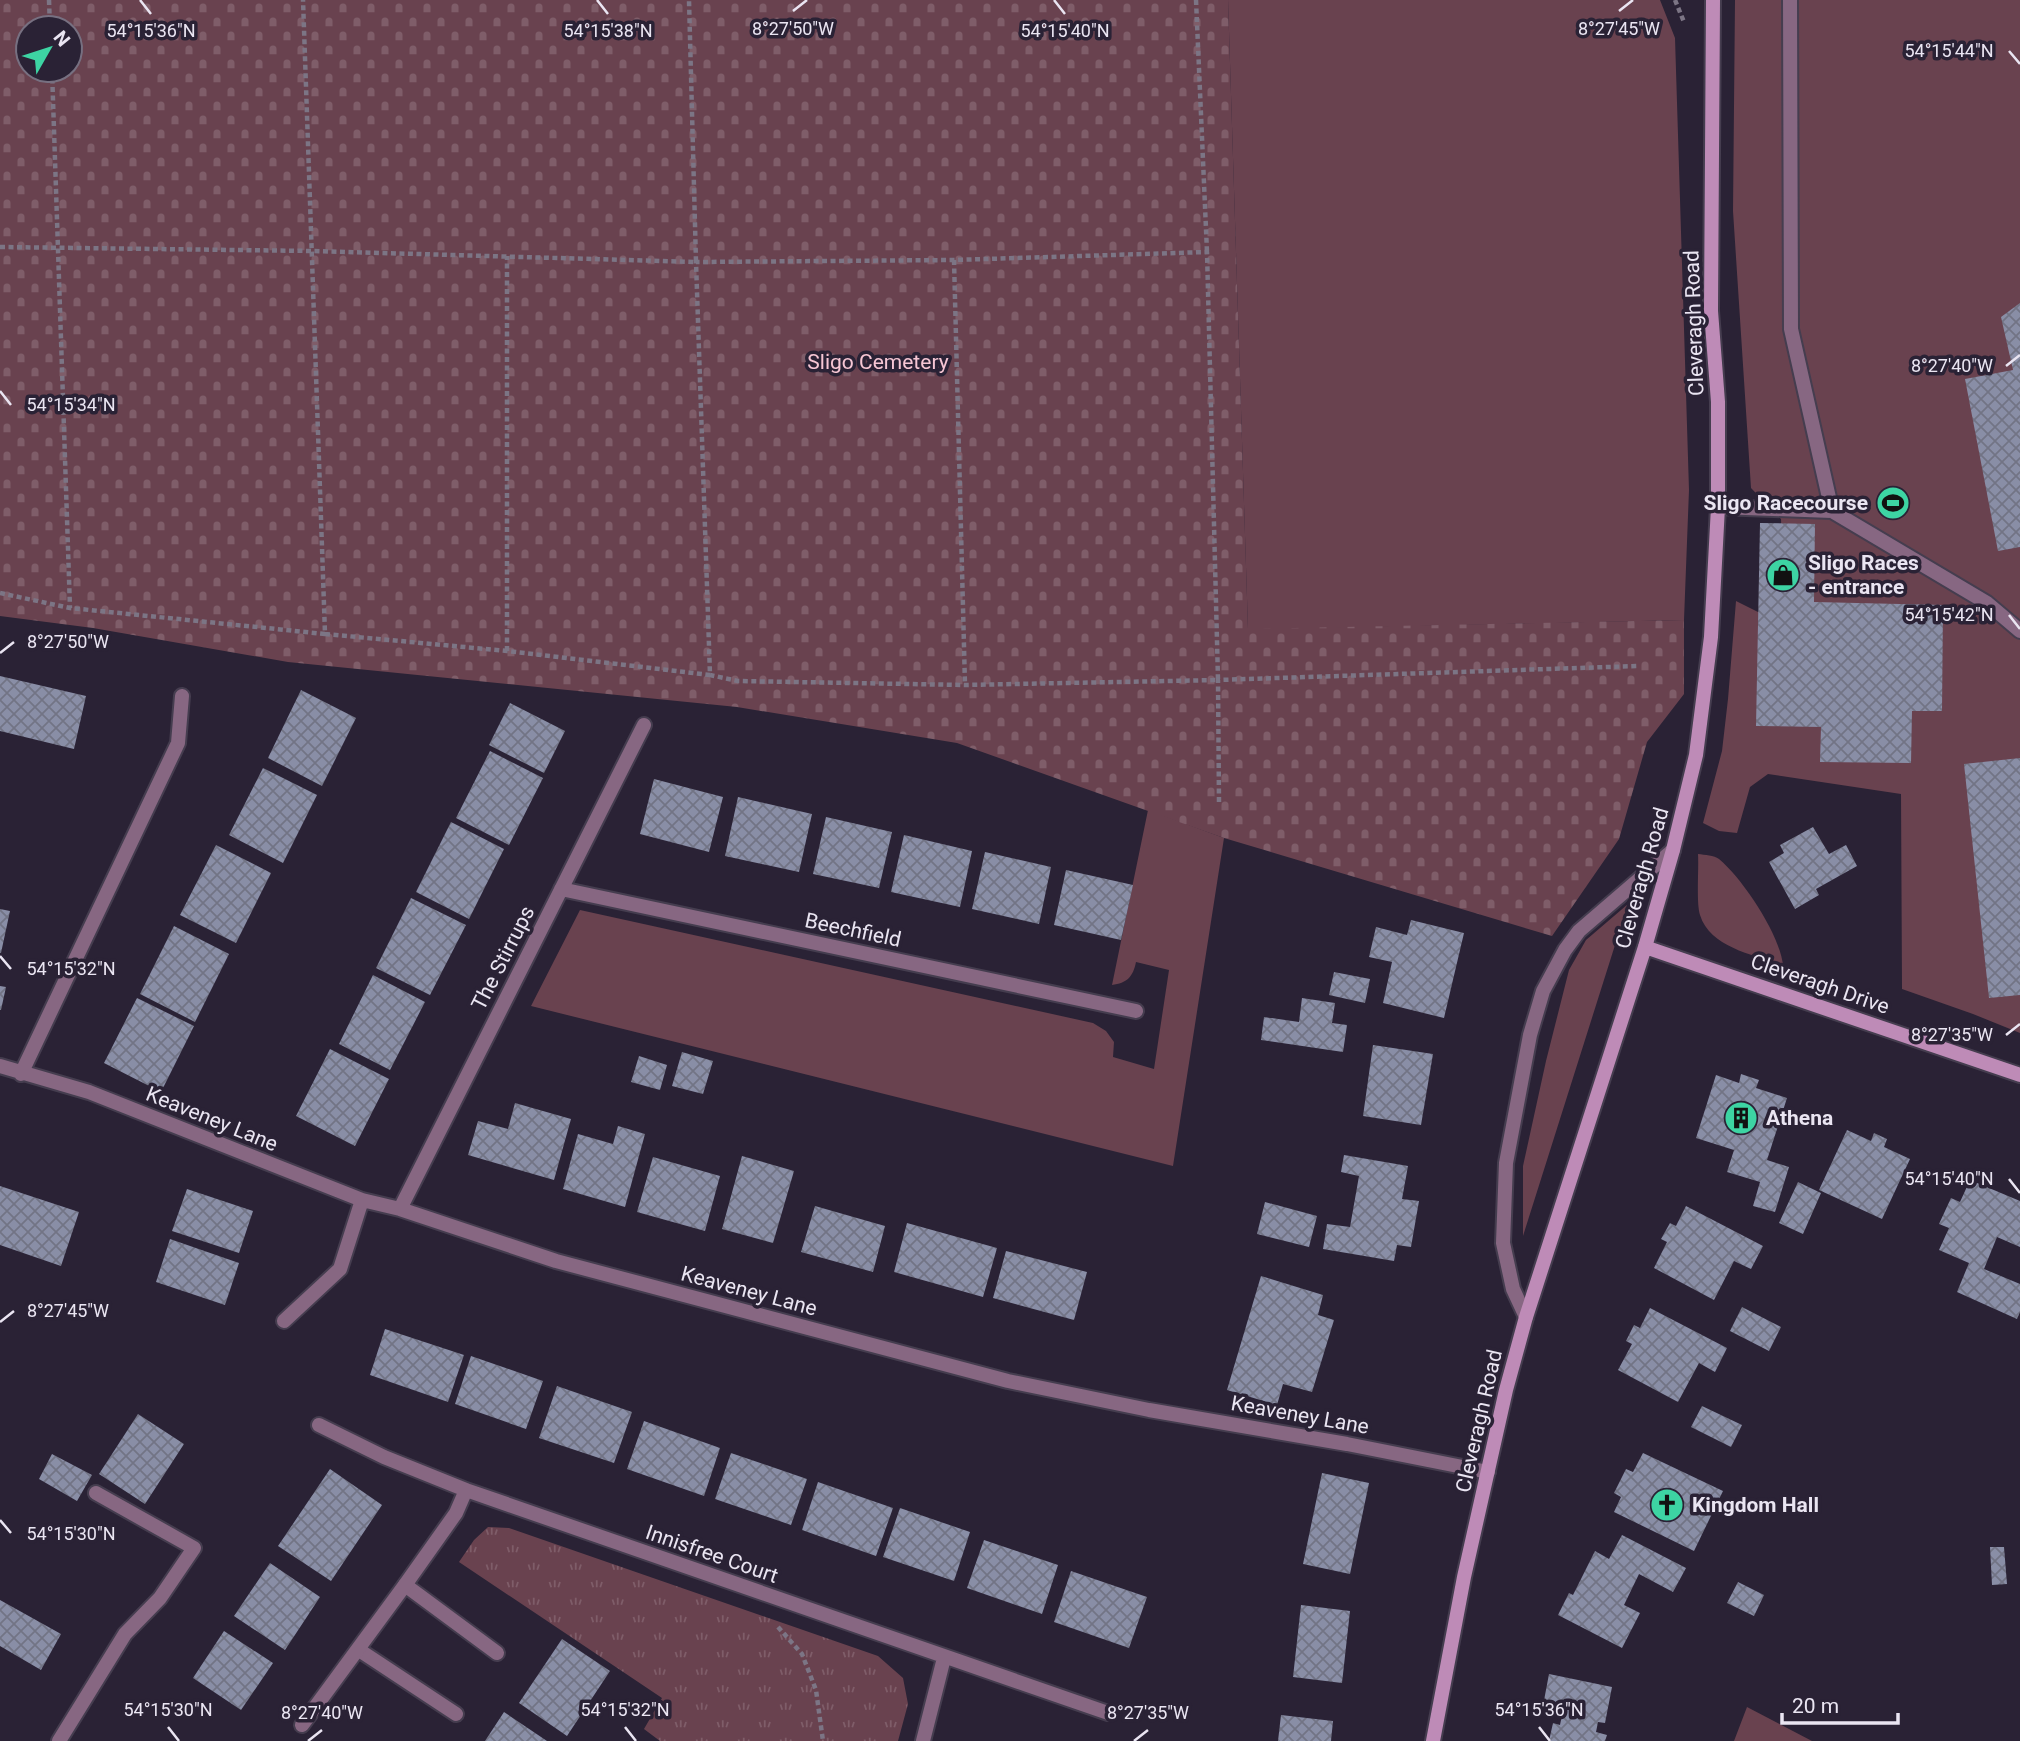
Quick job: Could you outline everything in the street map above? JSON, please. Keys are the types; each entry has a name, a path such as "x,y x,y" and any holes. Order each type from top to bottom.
{"street":[{"name":"Cleveragh Road","path":"1433,1741 1464,1577 1506,1390 1526,1317 1645,947 1673,850 1698,741 1711,637 1718,507 1718,402 1711,311 1713,0"},
{"path":"1790,0 1791,329 1832,512"},
{"path":"1718,507 1832,512 1987,603 2020,631"},
{"path":"21,1074 178,743 182,696"},
{"name":"The Stirrups","path":"400,1209 644,725"},
{"path":"1526,1317 1513,1289 1503,1243 1506,1163 1530,1035 1543,991 1579,930 1673,850"},
{"name":"Beechfield","path":"561,889 1136,1011"},
{"name":"Cleveragh Drive","path":"1645,947 2020,1075"},
{"name":"Keaveney Lane","path":"0,1066 89,1092 362,1200 400,1209 556,1261 1008,1381 1149,1410 1488,1472"},
{"path":"284,1321 341,1269 362,1200"},
{"name":"Innisfree Court","path":"319,1425 384,1457 467,1490 1108,1713"},
{"path":"302,1725 456,1513 467,1490"},
{"path":"59,1741 125,1634 160,1598 194,1548 96,1493"},
{"path":"405,1585 498,1653"},
{"path":"359,1650 456,1714"},
{"path":"923,1741 944,1658"}],"path":[{"path":"303,0 325,634"},
{"path":"690,0 709,675"},
{"path":"1196,0 1207,252 1219,802"},
{"path":"52,84 70,608"},
{"path":"0,247 313,251 696,262 954,260 1207,252"},
{"path":"507,256 507,651"},
{"path":"954,260 965,685"},
{"path":"0,593 70,608 507,651 709,675 738,681 965,685 1218,680 1638,666"},
{"path":"751,1590 771,1619 802,1654 816,1689 823,1741"}],"green space":[{"name":"Sligo Cemetery","path":"0,0 1228,0 1248,629 1684,620 1684,694 1647,742 1619,839 1552,936 1224,838 957,743 737,707 288,662 93,628 0,616"},
{"path":"1228,0 1660,0 1675,38 1689,490 1684,620 1248,630"},
{"name":"Sligo Racecourse","path":"1735,0 2020,0 2020,1033 1902,989 1901,794 1768,774 1750,787 1737,833 1719,831 1703,823 1722,751 1736,601 1758,612 1784,605 1781,519 1751,488 1733,211"},
{"path":"1148,810 1224,838 1173,1166 531,1006 580,910 1093,1023 1106,1031 1114,1042 1113,1057 1154,1069 1169,970 1136,962 1128,978 1122,983 1112,985"},
{"path":"1698,854 1717,858 1739,880 1768,924 1783,965 1723,943 1705,926 1699,909"},
{"path":"1628,904 1523,1236 1523,1166 1569,970 1586,940"},
{"path":"488,1527 509,1528 878,1656 903,1678 908,1704 898,1741 660,1741 644,1729 662,1698 459,1562 474,1540"},
{"path":"1747,1707 1812,1741 1734,1741"}],"building":[{"path":"2020,303 2020,547 1998,551 1965,379 2013,370 2001,317"},
{"path":"1760,523 1815,524 1814,602 1943,605 1942,711 1912,711 1911,763 1820,762 1821,727 1756,726"},
{"path":"0,676 86,696 74,749 0,731"},
{"path":"301,690 356,718 322,786 268,758"},
{"path":"510,703 565,731 544,773 489,745"},
{"path":"490,751 543,778 509,845 456,818"},
{"path":"2020,758 2020,995 1989,998 1964,764"},
{"path":"263,768 317,795 283,863 229,835"},
{"path":"654,779 723,797 709,852 640,834"},
{"path":"738,797 812,814 799,872 725,856"},
{"path":"826,817 892,832 879,888 813,874"},
{"path":"451,822 504,849 469,919 416,892"},
{"path":"1813,827 1829,854 1846,845 1857,866 1816,889 1819,895 1795,909 1769,862 1784,853 1780,845"},
{"path":"904,835 972,851 960,907 891,892"},
{"path":"216,845 271,873 236,943 180,915"},
{"path":"985,852 1051,867 1039,924 972,909"},
{"path":"1066,870 1133,885 1121,940 1054,925"},
{"path":"411,898 466,925 430,995 376,968"},
{"path":"0,909 10,911 1,953 0,953"},
{"path":"1411,920 1464,933 1444,1018 1383,1003 1392,962 1369,957 1376,927 1407,935"},
{"path":"174,926 229,954 195,1022 140,994"},
{"path":"1334,972 1370,979 1365,1003 1329,995"},
{"path":"373,975 425,1002 390,1070 339,1044"},
{"path":"0,986 6,987 1,1010 0,1010"},
{"path":"137,998 194,1026 161,1092 104,1063"},
{"path":"1302,998 1335,1003 1332,1023 1347,1025 1343,1052 1261,1040 1264,1017 1299,1022"},
{"path":"1373,1045 1433,1054 1421,1125 1363,1116"},
{"path":"330,1049 389,1079 355,1146 296,1116"},
{"path":"682,1052 713,1061 703,1094 672,1086"},
{"path":"639,1056 667,1065 660,1090 631,1082"},
{"name":"Athena","path":"1741,1074 1759,1080 1756,1088 1787,1098 1767,1160 1789,1167 1775,1212 1753,1206 1760,1182 1727,1172 1734,1150 1696,1138 1716,1075 1739,1083"},
{"path":"515,1103 571,1119 554,1180 468,1155 478,1121 508,1129"},
{"path":"618,1126 645,1134 625,1207 563,1189 578,1134 613,1144"},
{"path":"1847,1130 1871,1141 1874,1133 1887,1139 1884,1147 1910,1159 1882,1219 1819,1190"},
{"path":"1344,1155 1408,1166 1402,1199 1419,1201 1411,1247 1397,1245 1394,1261 1323,1249 1327,1224 1350,1227 1359,1176 1341,1172"},
{"path":"742,1156 794,1171 773,1243 722,1229"},
{"path":"653,1157 720,1176 705,1231 637,1212"},
{"path":"1970,1180 2020,1201 2020,1247 1997,1237 1984,1269 2020,1284 2020,1312 2017,1319 1957,1292 1969,1263 1939,1250 1949,1228 1939,1224 1951,1198 1960,1202"},
{"path":"1798,1182 1821,1193 1803,1234 1779,1223"},
{"path":"0,1186 79,1212 61,1266 0,1245"},
{"path":"187,1189 253,1211 239,1253 172,1231"},
{"path":"1265,1202 1317,1216 1309,1247 1257,1234"},
{"path":"815,1206 885,1226 873,1272 801,1252"},
{"path":"1686,1206 1763,1246 1751,1269 1734,1261 1714,1300 1654,1268 1667,1242 1661,1239 1670,1223 1676,1226"},
{"path":"907,1223 997,1248 983,1297 894,1272"},
{"path":"170,1239 239,1263 225,1305 156,1282"},
{"path":"1006,1251 1087,1272 1074,1320 993,1298"},
{"path":"1261,1276 1323,1295 1318,1315 1334,1320 1312,1392 1283,1384 1277,1405 1227,1390"},
{"path":"1742,1307 1781,1327 1769,1351 1730,1331"},
{"path":"1650,1308 1727,1348 1715,1372 1699,1363 1678,1402 1618,1370 1632,1344 1626,1341 1634,1325 1640,1328"},
{"path":"385,1329 464,1355 448,1402 370,1375"},
{"path":"471,1356 543,1381 526,1429 455,1404"},
{"path":"557,1386 632,1412 614,1463 539,1438"},
{"path":"1702,1406 1742,1425 1731,1447 1691,1427"},
{"path":"138,1414 184,1444 145,1504 99,1474"},
{"path":"644,1421 720,1448 704,1496 627,1469"},
{"path":"731,1453 807,1479 791,1525 715,1499"},
{"name":"Kingdom Hall","path":"1643,1453 1723,1491 1694,1551 1614,1512 1621,1497 1614,1493 1626,1469 1633,1472"},
{"path":"52,1454 92,1475 77,1501 39,1479"},
{"path":"330,1469 382,1505 331,1581 278,1546"},
{"path":"1322,1473 1369,1483 1350,1574 1303,1564"},
{"path":"818,1482 893,1508 876,1556 802,1530"},
{"path":"900,1508 970,1532 954,1581 883,1557"},
{"path":"1622,1535 1686,1568 1673,1592 1639,1574 1624,1605 1640,1613 1622,1648 1558,1615 1569,1593 1573,1595 1595,1551 1609,1559"},
{"path":"984,1540 1058,1565 1042,1614 967,1588"},
{"path":"1990,1547 2004,1547 2007,1584 1992,1585"},
{"path":"270,1563 320,1597 285,1650 234,1616"},
{"path":"1071,1571 1147,1597 1129,1648 1054,1622"},
{"path":"1738,1582 1764,1595 1754,1616 1727,1603"},
{"path":"0,1600 61,1634 41,1670 0,1646"},
{"path":"1301,1605 1350,1611 1342,1683 1293,1677"},
{"path":"224,1631 273,1663 241,1710 193,1678"},
{"path":"562,1639 610,1671 567,1736 519,1703"},
{"path":"1549,1674 1612,1687 1605,1723 1598,1722 1596,1732 1607,1735 1605,1741 1549,1741 1553,1723 1560,1725 1562,1715 1542,1711"},
{"path":"504,1712 547,1741 485,1741"},
{"path":"1281,1715 1333,1721 1331,1741 1278,1741"}],"place":[{"name":"Sligo Racecourse","path":"1893,503"},
{"name":"Sligo Races - entrance","path":"1783,575"},
{"name":"Athena","path":"1741,1118"},
{"name":"Kingdom Hall","path":"1667,1505"}]}
